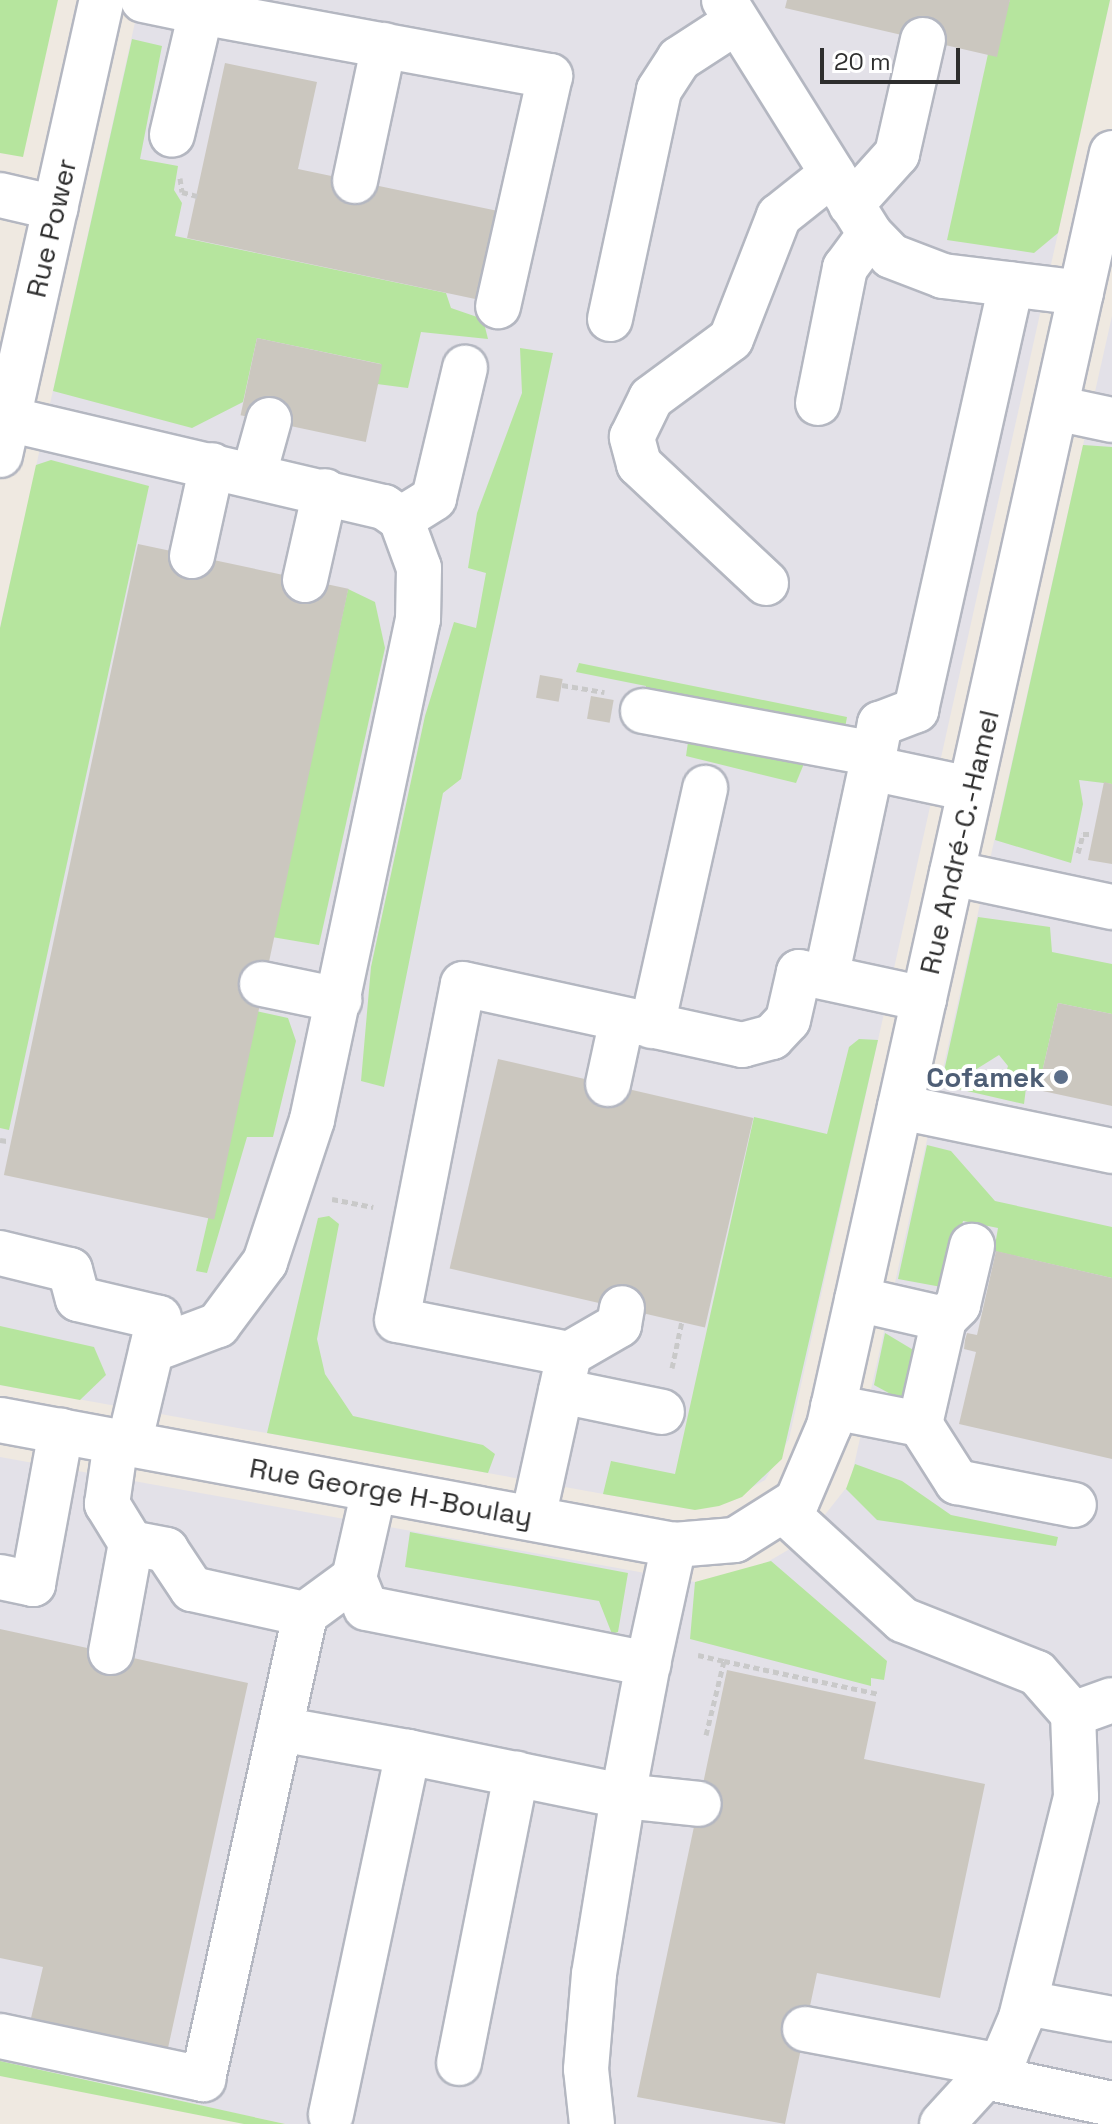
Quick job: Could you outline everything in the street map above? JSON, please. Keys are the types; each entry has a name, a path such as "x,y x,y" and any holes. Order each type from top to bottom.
{"street":[{"name":"Rue Power","path":"4,424 102,0"},
{"path":"143,0 202,6 550,76 498,306"},
{"path":"177,151 202,6"},
{"path":"610,319 659,90 679,59 730,11 851,204 904,265 1081,293"},
{"path":"818,403 845,268 851,204 897,154 923,40"},
{"path":"355,181 384,45"},
{"name":"Rue André-C.-Hamel","path":"781,1515 810,1482 833,1407 1109,176"},
{"path":"0,195 56,208"},
{"path":"766,583 639,464 632,437 651,398 731,339 779,216 851,204"},
{"path":"826,977 880,724 916,710 1011,284"},
{"path":"401,519 434,498 465,368"},
{"path":"1056,408 1112,420"},
{"path":"254,474 269,420"},
{"path":"4,424 325,491 401,519 419,568 418,619 339,1000 289,1190 265,1262 237,1308 218,1325 152,1350"},
{"path":"192,556 212,465"},
{"path":"305,580 325,491"},
{"path":"632,703 873,761 970,789"},
{"path":"608,1084 637,1022 705,788"},
{"path":"952,873 1112,907"},
{"path":"662,1412 565,1372 397,1320 463,984 756,1044 788,1020 799,972 924,999"},
{"path":"262,984 339,1000"},
{"path":"900,1107 1112,1151"},
{"path":"972,1246 958,1305 944,1319 920,1424 957,1482 1074,1505"},
{"path":"0,1253 70,1270 78,1299 159,1318 107,1504 131,1543 111,1652"},
{"path":"857,1299 944,1319"},
{"path":"533,1518 565,1372 619,1325 622,1308"},
{"path":"833,1407 920,1424"},
{"name":"Rue George H-Boulay","path":"0,1420 674,1545 735,1540 781,1515"},
{"path":"0,1577 33,1584 61,1431"},
{"path":"374,1490 354,1578 366,1608 648,1664"},
{"path":"50,1493 107,1504"},
{"path":"781,1515 903,1620 1037,1673 1094,1727 1026,2003 991,2071 942,2124"},
{"path":"131,1543 166,1550 192,1589 305,1614"},
{"path":"592,2124 586,2069 594,1974 623,1796 674,1545"},
{"path":"0,2036 203,2079 305,1614 354,1578"},
{"path":"280,1729 623,1796 699,1804"},
{"path":"331,2115 408,1752"},
{"path":"459,2063 516,1774"},
{"path":"1026,2003 1112,2019"},
{"path":"805,2029 991,2071 1112,2104"}],"path":[{"path":"177,151 182,192 197,196"},
{"path":"562,685 632,703"},
{"path":"1076,864 1083,834 1093,834"},
{"path":"289,1190 417,1216"},
{"path":"706,1735 724,1661 879,1694"},
{"path":"779,1681 781,1673"}],"shaded area":[{"path":"140,0 1110,0 789,1439 765,1480 719,1506 670,1506 0,1385 0,628"},
{"path":"1112,316 1112,2124 285,2124 0,2062 0,1457 695,1582 752,1571 805,1540 850,1483"}],"green space":[{"path":"0,0 58,0 23,157 0,153"},
{"path":"1010,0 1110,0 1058,233 1034,253 947,240 988,54"},
{"path":"132,39 162,46 140,159 178,166 174,190 182,203 175,236 446,293 451,308 483,319 488,339 421,332 408,388 377,384 381,364 257,338 243,402 192,428 53,391"},
{"path":"520,348 553,353 461,779 443,793 384,1087 361,1081 371,967 425,716 454,622 476,628 486,573 468,568 477,513 522,393"},
{"path":"1083,445 1112,447 1112,784 1079,780 1083,804 1071,863 995,840"},
{"path":"51,460 149,486 9,1130 0,1128 0,628 36,465"},
{"path":"348,589 375,602 385,648 319,945 272,937"},
{"path":"579,663 847,717 843,739 644,698 646,686 576,672"},
{"path":"689,735 804,754 803,766 796,783 686,756"},
{"path":"978,917 1050,927 1052,952 1112,964 1112,1014 1058,1003 1038,1090 1026,1088 1024,1104 941,1085","holes":["999,1055 1008,1066 1005,1076 980,1086 975,1070"]},
{"path":"256,1011 288,1018 296,1041 273,1137 247,1137 207,1273 196,1271"},
{"path":"859,1039 878,1040 782,1459 742,1497 719,1506 695,1510 603,1494 611,1461 675,1474 754,1117 827,1134 849,1047"},
{"path":"927,1145 951,1151 995,1201 1112,1227 1112,1278 994,1251 998,1228 963,1221 947,1288 898,1279"},
{"path":"329,1216 339,1224 317,1339 325,1374 353,1416 483,1445 495,1454 488,1473 267,1433 318,1218"},
{"path":"0,1326 94,1347 106,1375 80,1400 0,1385"},
{"path":"885,1333 915,1351 911,1395 898,1398 874,1385"},
{"path":"855,1464 902,1481 951,1515 1058,1537 1056,1546 877,1520 846,1489"},
{"path":"410,1532 628,1573 618,1632 612,1634 599,1601 405,1567"},
{"path":"771,1561 887,1661 884,1680 871,1678 871,1686 690,1639 695,1582"},
{"path":"0,2061 285,2124 244,2124 0,2076"}],"building":[{"path":"787,0 1010,0 997,57 785,8"},
{"path":"225,63 317,82 298,169 498,211 480,300 187,238"},
{"path":"257,338 382,365 366,442 241,415"},
{"path":"138,544 348,589 214,1220 4,1175"},
{"path":"540,675 563,679 559,702 536,698"},
{"path":"591,696 614,700 610,723 587,719"},
{"path":"1104,782 1112,784 1112,864 1088,860"},
{"path":"1058,1003 1112,1014 1112,1106 1038,1090"},
{"path":"498,1059 753,1118 705,1327 450,1268"},
{"path":"996,1251 1112,1278 1112,1459 959,1424 976,1352 964,1349 965,1340 967,1333 977,1335"},
{"path":"0,1629 248,1683 168,2048 31,2018 43,1967 0,1958"},
{"path":"727,1670 876,1702 864,1759 985,1784 940,1998 817,1973 785,2124 637,2097"}],"place":[{"name":"Cofamek","path":"1061,1077"}]}
